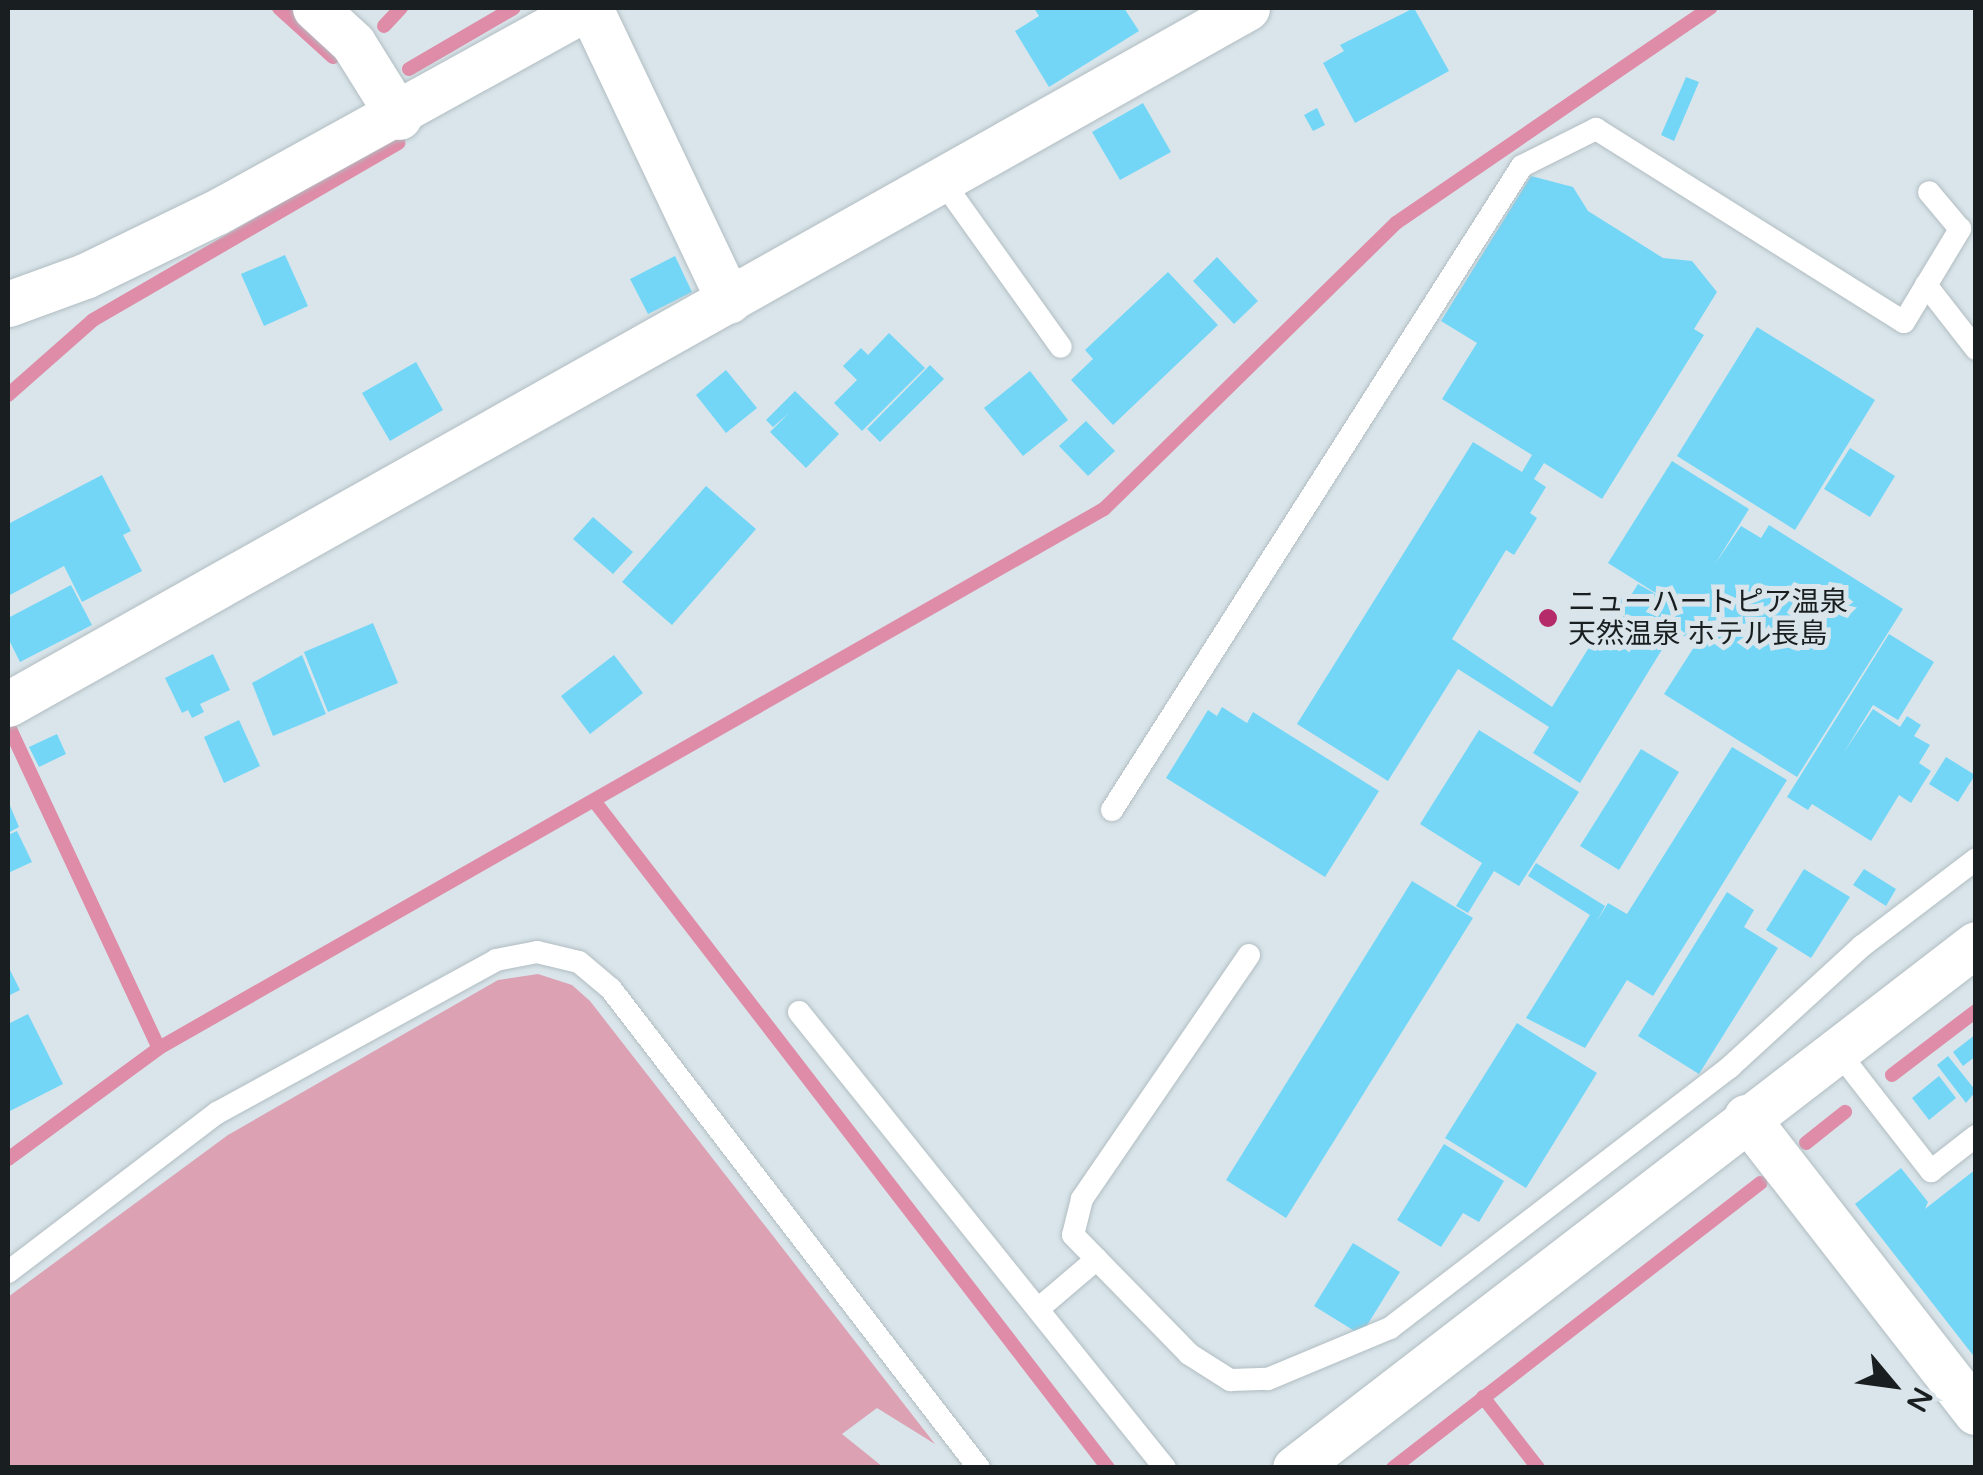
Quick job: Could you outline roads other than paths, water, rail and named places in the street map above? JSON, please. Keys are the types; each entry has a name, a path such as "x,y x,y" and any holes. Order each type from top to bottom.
{"street":[{"path":"315,8 353,43 400,117"},
{"path":"8,304 85,276 400,117 588,8 729,301"},
{"path":"8,704 1247,8"},
{"path":"1295,1468 1746,1116 1976,944"},
{"path":"1746,1116 1976,1412"}],"lane":[{"path":"1112,810 1522,166 1596,129 1904,322 1960,229 1929,192"},
{"path":"941,180 1061,346"},
{"path":"1926,285 1976,349"},
{"path":"1249,955 1082,1200 1073,1235 1189,1354 1230,1380 1268,1380 1324,1361 1390,1328 1715,1079 1862,946 1976,859"},
{"path":"8,1272 218,1113 496,960 537,952 579,962 611,989 979,1468"},
{"path":"799,1012 1164,1468"},
{"path":"1836,1049 1931,1172 1976,1136"},
{"path":"1038,1309 1097,1259"}],"waterway":[{"path":"279,8 333,57"},
{"path":"384,26 401,8"},
{"path":"409,69 514,8"},
{"path":"10,729 159,1048 1104,509 1396,223 1710,8"},
{"path":"8,395 93,320 398,143"},
{"path":"595,802 1108,1468"},
{"path":"1892,1075 1976,1011"},
{"path":"8,1159 159,1048"},
{"path":"1806,1143 1845,1112"},
{"path":"1393,1468 1760,1183"},
{"path":"1483,1397 1538,1468"}],"place":[{"name":"ニューハートピア温泉 天然温泉 ホテル長島","path":"1548,618"}]}
